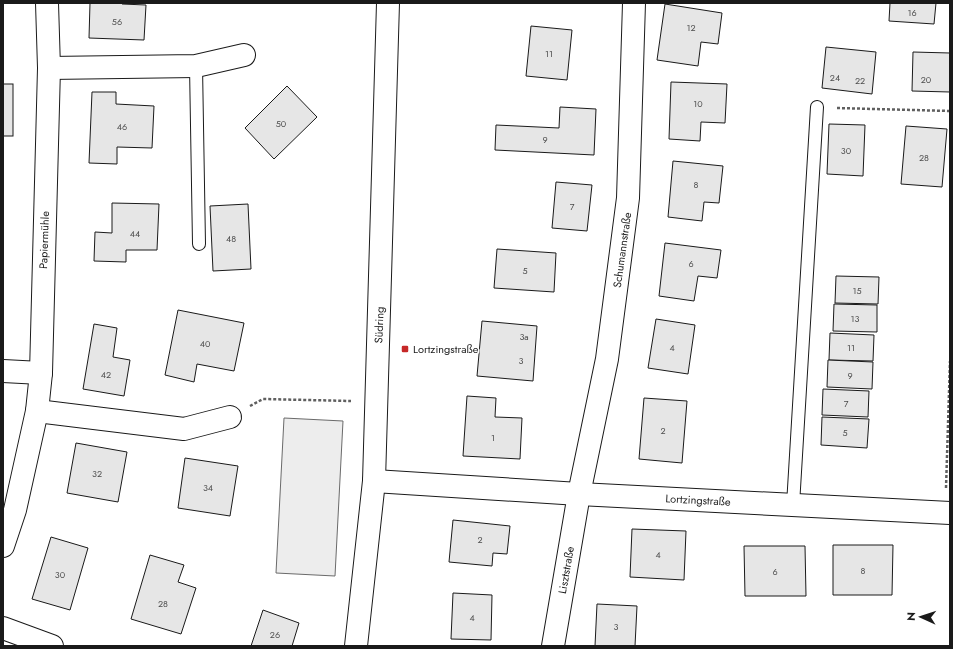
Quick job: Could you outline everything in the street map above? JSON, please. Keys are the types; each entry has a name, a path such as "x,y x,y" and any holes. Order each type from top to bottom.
{"street":[{"name":"Papiermühle","path":"3,546 16,510 37,411 41,373 49,68 47,3"},
{"name":"Südring","path":"356,646 374,481 388,3"},
{"name":"Schumannstraße","path":"579,494 607,359 628,198 634,3"},
{"path":"49,68 196,66 244,55"},
{"path":"3,371 41,373"},
{"path":"37,411 184,429 230,417"},
{"name":"Lortzingstraße","path":"374,481 579,494 948,513"},
{"name":"Lisztstraße","path":"553,646 579,494"},
{"path":"3,628 52,646"}],"lane":[{"path":"196,66 199,244"},
{"path":"793,505 817,107"}],"path":[{"path":"817,107 950,111"},
{"path":"948,513 950,361"},
{"path":"230,417 263,399 376,402"}],"shaded area":[{"path":"284,418 343,421 335,576 276,573"}],"building":[{"path":"90,3 146,5 144,40 89,38"},
{"path":"890,3 936,3 934,24 889,21"},
{"path":"665,4 722,13 718,44 701,42 698,66 657,60"},
{"path":"531,26 572,30 567,80 526,76"},
{"path":"826,47 876,52 872,94 822,88"},
{"path":"913,52 950,53 950,92 912,91"},
{"path":"671,82 727,84 725,123 701,122 700,141 669,139"},
{"path":"3,84 13,84 13,136 3,136"},
{"path":"287,86 317,117 274,159 245,128"},
{"path":"92,92 116,92 116,104 154,106 152,148 117,147 117,164 89,163"},
{"path":"560,107 596,109 594,155 495,150 496,125 559,128"},
{"path":"829,124 865,125 863,176 827,174"},
{"path":"906,126 947,129 942,187 901,184"},
{"path":"673,161 723,166 719,203 704,202 702,221 668,217"},
{"path":"556,182 592,185 587,231 552,228"},
{"path":"112,203 159,204 157,250 126,250 126,262 94,261 95,232 112,233"},
{"path":"248,204 251,269 213,271 210,206"},
{"path":"665,243 721,250 717,278 698,276 694,301 659,296"},
{"path":"497,249 556,253 554,292 494,288"},
{"path":"836,276 879,277 878,304 835,303"},
{"path":"834,304 877,305 877,332 833,331"},
{"path":"178,310 244,323 234,371 197,364 194,382 165,375"},
{"path":"656,319 695,325 688,374 648,368"},
{"path":"482,321 537,326 533,381 477,376"},
{"path":"94,324 117,328 113,357 130,360 124,396 83,389"},
{"path":"830,333 874,335 873,361 829,360"},
{"path":"828,360 873,362 872,389 827,387"},
{"path":"823,389 869,391 868,417 822,415"},
{"path":"467,396 496,398 495,417 522,418 520,459 463,456"},
{"path":"644,398 687,401 682,463 639,459"},
{"path":"822,417 869,419 867,448 821,445"},
{"path":"76,443 127,452 118,502 67,493"},
{"path":"185,458 238,466 230,516 178,508"},
{"path":"453,520 510,526 507,554 493,553 492,566 449,562"},
{"path":"632,529 686,531 684,580 630,577"},
{"path":"51,537 88,548 70,610 32,599"},
{"path":"833,545 893,545 892,595 833,595"},
{"path":"744,546 805,546 806,596 745,596"},
{"path":"150,555 184,565 178,582 196,588 181,634 131,619"},
{"path":"453,593 492,595 491,640 451,639"},
{"path":"597,604 637,606 635,646 595,646"},
{"path":"263,610 299,623 292,646 251,646"}],"place":[{"name":"Lortzingstraße","path":"405,349"}]}
